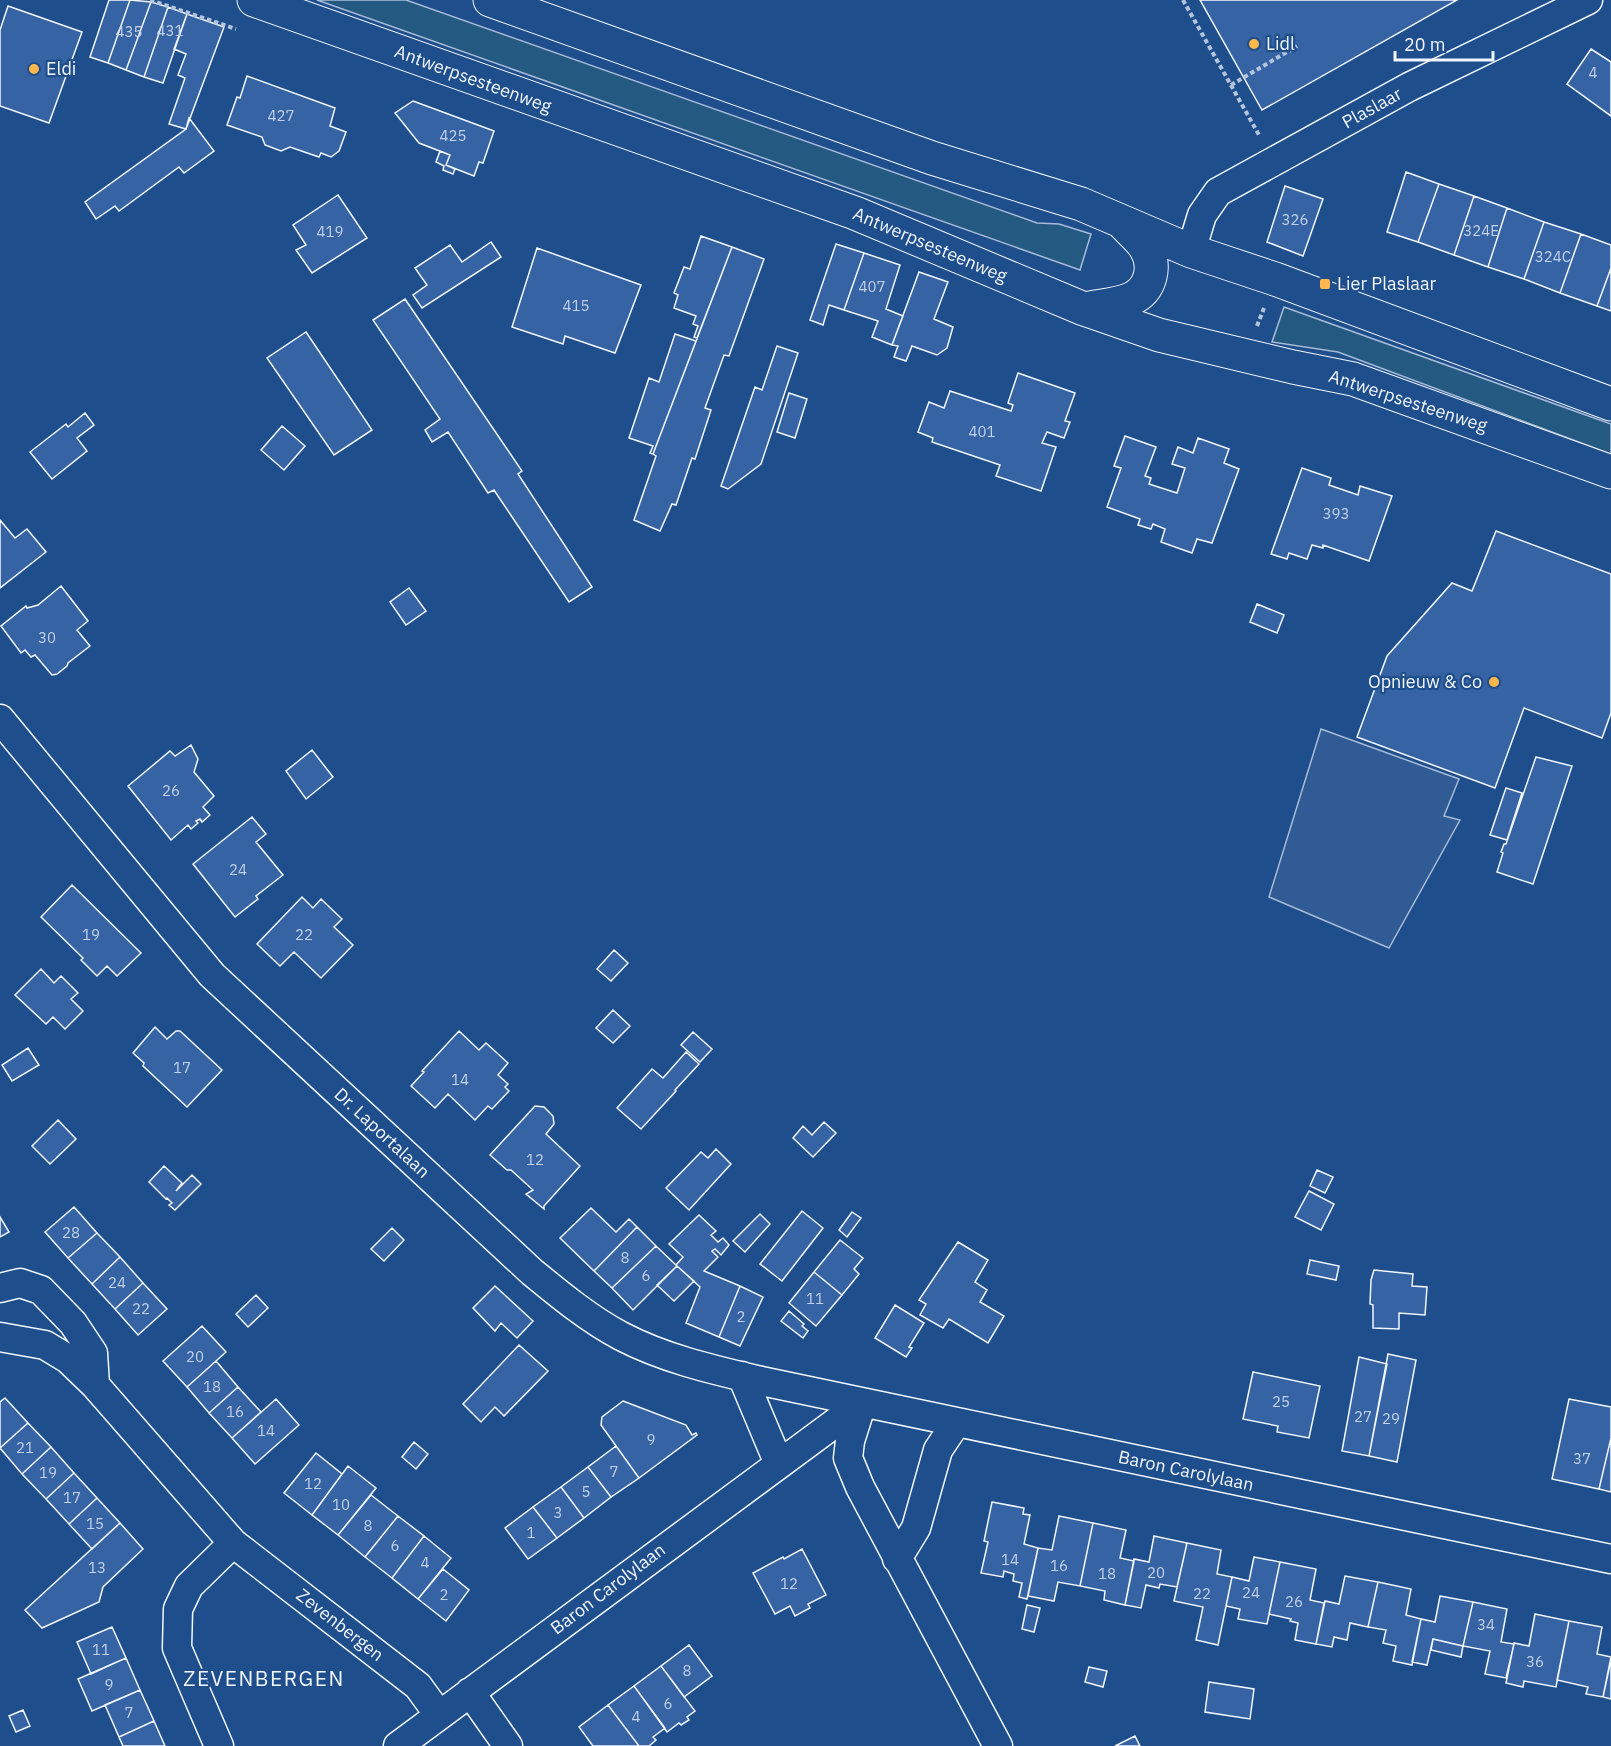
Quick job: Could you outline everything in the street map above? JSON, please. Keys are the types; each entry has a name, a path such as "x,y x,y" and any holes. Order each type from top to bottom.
{"main road":[{"name":"Antwerpsesteenweg","path":"254,0 855,213 1084,309 1160,335 1353,379 1611,472"},
{"path":"490,0 932,158 1081,204 1191,251 1275,279 1611,404"},
{"path":"1084,309 1130,300 1143,292 1151,278 1151,263 1145,247 1120,221"}],"street":[{"name":"Plaslaar","path":"1191,251 1202,215 1218,192 1409,87 1588,0"},
{"name":"Dr. Laportalaan","path":"0,719 212,975 532,1272 567,1301 621,1336 674,1358 862,1403"},
{"path":"0,1288 20,1283 41,1290 73,1323 93,1353 95,1384"},
{"name":"Zevenbergen","path":"0,1336 45,1345 68,1359 95,1384 233,1543 418,1686 439,1715"},
{"path":"742,1376 779,1464"},
{"path":"862,1403 850,1441 848,1458 860,1487 897,1559 998,1746"},
{"name":"Baron Carolylaan","path":"398,1746 862,1403 1611,1559"},
{"path":"897,1559 916,1528 938,1450 956,1423"},
{"path":"219,1746 177,1648 178,1610 189,1586 233,1543"},
{"path":"470,1692 508,1746"}],"path":[{"path":"1183,0 1275,162"},
{"path":"1231,85 1297,46"},
{"path":"1246,355 1275,279"}],"shaded area":[{"path":"317,0 406,0 1037,223 1059,224 1091,234 1080,270"},
{"path":"1284,307 1611,424 1611,454 1338,352 1272,342"},
{"path":"1321,729 1459,779 1444,816 1460,820 1389,948 1269,897"}],"building":[{"path":"109,0 130,0 108,63 90,57"},
{"path":"130,0 151,2 126,70 108,63"},
{"path":"1200,0 1457,0 1262,110"},
{"path":"151,2 168,7 144,77 126,70"},
{"name":"Eldi","path":"8,6 82,32 49,123 0,106 0,30"},
{"path":"168,7 187,14 163,83 144,77"},
{"path":"187,14 224,27 186,129 169,124 185,78 178,75 186,54 174,49"},
{"path":"1591,49 1611,62 1611,116 1567,84"},
{"path":"247,76 335,108 330,126 346,132 339,151 331,157 321,153 319,157 290,147 281,151 265,145 262,137 227,125 237,97 240,98"},
{"path":"413,101 494,131 483,163 479,162 474,176 446,165 450,155 419,143 395,113"},
{"path":"189,118 214,151 184,173 179,167 119,211 115,206 96,219 85,202 186,129"},
{"path":"440,151 450,155 446,165 455,169 453,174 443,170 444,166 436,162"},
{"path":"1406,172 1439,184 1418,242 1387,232"},
{"path":"1439,184 1474,196 1454,255 1418,242"},
{"path":"1285,186 1323,199 1303,256 1267,242"},
{"path":"338,195 367,238 312,273 296,250 306,245 293,225"},
{"path":"1474,196 1507,208 1488,267 1454,255"},
{"path":"1507,208 1544,222 1524,279 1488,267"},
{"path":"1544,222 1581,234 1560,293 1524,279"},
{"path":"1581,234 1611,245 1611,268 1597,306 1560,293"},
{"path":"701,236 732,247 697,338 694,337 698,326 693,324 696,316 674,308 678,295 674,293 684,267 690,269"},
{"path":"491,242 501,257 422,308 413,295 427,285 415,268 450,245 462,262"},
{"path":"836,244 864,253 844,310 829,305 823,325 810,320"},
{"path":"732,247 764,259 729,356 724,355 705,408 711,410 695,459 692,458 676,505 672,504 660,531 634,520 656,456 653,454"},
{"path":"537,248 641,285 615,353 565,336 563,344 512,327"},
{"path":"864,253 900,265 886,309 903,316 892,345 872,337 878,321 844,310"},
{"path":"1611,268 1611,311 1597,306"},
{"path":"919,272 948,282 934,319 953,327 947,348 937,355 912,346 906,361 894,357 898,346 892,345"},
{"path":"405,299 522,471 518,474 592,587 569,602 494,490 488,493 448,432 432,442 425,430 440,419 373,320"},
{"path":"306,332 372,430 334,455 267,358"},
{"path":"675,334 696,341 653,454 650,453 653,446 629,438 649,378 659,382"},
{"path":"777,346 798,353 761,464 728,489 721,486 755,387 762,390"},
{"path":"1018,373 1075,393 1065,421 1070,422 1064,438 1047,432 1042,443 1056,447 1041,491 996,476 1000,465 932,442 933,438 918,432 929,402 944,408 950,391 1011,411 1013,405 1008,403"},
{"path":"789,393 807,399 795,438 777,432"},
{"path":"85,413 94,425 77,438 87,451 52,479 30,452 66,424 68,427"},
{"path":"282,426 305,446 284,470 261,450"},
{"path":"1125,436 1156,447 1145,476 1151,478 1149,484 1177,493 1185,468 1172,464 1178,447 1193,453 1198,438 1229,449 1224,463 1239,469 1212,543 1197,539 1192,553 1161,542 1165,529 1153,524 1151,529 1138,525 1140,519 1107,507 1121,468 1114,466"},
{"path":"1302,468 1331,478 1329,485 1358,495 1360,486 1392,496 1369,561 1323,545 1323,548 1312,545 1307,559 1289,553 1287,559 1271,554"},
{"path":"0,520 15,538 27,529 46,552 0,588"},
{"name":"Opnieuw & Co","path":"1496,531 1611,574 1611,713 1602,738 1524,708 1495,788 1357,737 1387,656 1452,583 1472,591"},
{"path":"61,586 88,621 77,630 90,646 57,674 52,675 35,655 31,657 25,650 21,653 1,626 26,606 27,608 38,605"},
{"path":"409,588 426,611 406,625 390,602"},
{"path":"1257,604 1284,615 1277,633 1250,622"},
{"path":"191,745 198,759 194,772 214,796 203,807 210,815 202,822 200,819 196,821 198,823 191,829 188,825 171,840 128,786 170,751 175,756"},
{"path":"312,750 333,777 306,799 286,771"},
{"path":"1536,757 1572,766 1533,884 1497,872 1503,853 1501,852 1506,844"},
{"path":"1506,788 1522,793 1507,840 1490,835"},
{"path":"252,817 266,834 256,842 283,875 256,896 258,899 235,917 193,864"},
{"path":"72,885 141,953 117,976 107,966 97,976 81,960 83,958 41,917"},
{"path":"302,897 313,908 321,899 342,919 334,927 353,945 321,978 294,952 280,966 257,944"},
{"path":"614,950 628,963 611,981 597,969"},
{"path":"41,969 54,983 61,976 78,993 71,999 83,1011 65,1029 53,1017 46,1024 15,995"},
{"path":"613,1010 630,1026 613,1043 596,1028"},
{"path":"155,1027 167,1039 176,1031 180,1031 222,1070 187,1107 143,1066 144,1063 133,1053"},
{"path":"459,1031 479,1050 486,1043 508,1063 498,1075 508,1084 505,1087 509,1091 492,1109 488,1106 475,1120 448,1094 435,1108 411,1086"},
{"path":"693,1032 712,1049 700,1062 681,1045"},
{"path":"28,1048 39,1065 12,1081 2,1065"},
{"path":"686,1052 699,1064 641,1129 617,1108 652,1069 663,1078"},
{"path":"535,1106 544,1107 553,1116 554,1124 546,1134 580,1166 544,1206 544,1209 526,1194 533,1190 490,1155"},
{"path":"58,1120 76,1139 50,1164 32,1146"},
{"path":"824,1122 836,1133 813,1157 793,1138 803,1126 812,1135"},
{"path":"716,1149 731,1164 689,1210 666,1188 701,1152 708,1158"},
{"path":"164,1166 182,1183 176,1191 192,1175 201,1184 175,1210 169,1205 172,1203 149,1182"},
{"path":"1317,1170 1333,1177 1325,1193 1310,1186"},
{"path":"1309,1191 1334,1204 1321,1230 1295,1217"},
{"path":"74,1207 97,1233 68,1258 45,1232"},
{"path":"591,1208 616,1232 629,1219 637,1227 594,1271 560,1238"},
{"path":"802,1211 823,1228 782,1281 760,1264"},
{"path":"852,1212 861,1218 847,1237 839,1230"},
{"path":"760,1214 770,1224 745,1252 733,1241"},
{"path":"699,1215 716,1231 711,1235 718,1242 723,1238 729,1245 721,1255 715,1249 712,1251 718,1257 704,1271 740,1286 719,1337 686,1323 700,1287 676,1265 683,1257 669,1244"},
{"path":"0,1217 9,1232 0,1237"},
{"path":"637,1227 656,1246 612,1288 594,1271"},
{"path":"392,1228 404,1240 384,1261 371,1249"},
{"path":"97,1233 120,1257 92,1284 68,1258"},
{"path":"840,1240 863,1258 854,1269 859,1274 842,1295 814,1272"},
{"path":"958,1242 988,1260 975,1282 987,1290 980,1302 1004,1316 988,1343 949,1319 943,1328 920,1315 926,1304 919,1300"},
{"path":"656,1246 677,1266 633,1310 612,1288"},
{"path":"120,1257 143,1283 115,1309 92,1284"},
{"path":"1310,1260 1339,1266 1336,1280 1307,1274"},
{"path":"677,1266 694,1281 674,1301 657,1285"},
{"path":"1374,1270 1413,1274 1412,1286 1427,1287 1425,1315 1399,1313 1399,1329 1373,1328 1373,1305 1370,1304 1371,1280"},
{"path":"814,1272 842,1295 816,1326 789,1303"},
{"path":"143,1283 167,1309 138,1335 115,1309"},
{"path":"495,1286 533,1321 517,1338 501,1323 495,1331 473,1308"},
{"path":"740,1286 763,1297 740,1346 719,1337"},
{"path":"256,1295 268,1308 248,1327 236,1314"},
{"path":"895,1305 924,1323 909,1347 912,1348 906,1357 875,1338"},
{"path":"789,1311 804,1324 802,1326 808,1331 803,1338 781,1321"},
{"path":"202,1326 226,1352 187,1387 163,1361"},
{"path":"519,1345 548,1371 504,1416 495,1407 481,1422 463,1404"},
{"path":"1388,1354 1416,1360 1397,1462 1369,1456"},
{"path":"1359,1357 1387,1364 1369,1456 1342,1451"},
{"path":"216,1361 238,1387 209,1413 187,1387"},
{"path":"1253,1372 1320,1386 1309,1438 1277,1432 1278,1426 1243,1419"},
{"path":"238,1387 261,1412 232,1438 209,1413"},
{"path":"5,1398 28,1423 0,1448 0,1402"},
{"path":"276,1399 299,1425 255,1464 232,1438"},
{"path":"1569,1399 1611,1407 1611,1438 1599,1489 1552,1479"},
{"path":"623,1401 686,1425 692,1435 696,1433 697,1435 639,1478 601,1425 602,1417"},
{"path":"28,1423 51,1447 22,1474 0,1448"},
{"path":"1611,1438 1611,1492 1599,1489"},
{"path":"414,1442 428,1454 416,1469 402,1457"},
{"path":"616,1446 639,1478 611,1497 588,1467"},
{"path":"51,1447 74,1473 46,1499 22,1474"},
{"path":"316,1453 342,1474 312,1515 284,1493"},
{"path":"348,1466 376,1488 338,1535 312,1515"},
{"path":"588,1467 611,1497 584,1518 561,1487"},
{"path":"74,1473 97,1498 69,1524 46,1499"},
{"path":"561,1487 584,1518 557,1538 533,1507"},
{"path":"371,1495 398,1516 365,1557 338,1535"},
{"path":"97,1498 120,1523 92,1549 69,1524"},
{"path":"992,1502 1024,1508 1023,1514 1030,1515 1024,1544 1038,1548 1027,1599 1019,1597 1022,1583 1013,1581 1014,1574 1004,1571 1003,1577 981,1573 988,1542 984,1541"},
{"path":"533,1507 557,1538 528,1559 505,1528"},
{"path":"398,1516 424,1536 392,1578 365,1557"},
{"path":"1059,1516 1093,1523 1080,1586 1058,1582 1054,1601 1028,1596 1038,1548 1052,1550"},
{"path":"120,1523 143,1549 103,1587 99,1602 42,1628 25,1610"},
{"path":"1093,1523 1126,1530 1120,1558 1134,1561 1125,1605 1104,1600 1105,1591 1080,1586"},
{"path":"424,1536 451,1558 418,1599 392,1578"},
{"path":"1154,1536 1187,1543 1177,1587 1160,1584 1159,1588 1146,1585 1141,1608 1125,1605 1134,1559 1149,1562"},
{"path":"1187,1543 1221,1550 1217,1574 1232,1577 1218,1645 1196,1640 1203,1607 1174,1601"},
{"path":"802,1549 826,1595 808,1604 810,1608 795,1616 790,1606 775,1614 753,1573"},
{"path":"1254,1557 1280,1562 1267,1624 1238,1619 1240,1609 1226,1606 1232,1577 1249,1581"},
{"path":"1280,1562 1316,1569 1310,1600 1324,1603 1316,1644 1295,1640 1298,1623 1269,1614"},
{"path":"443,1569 469,1590 446,1621 418,1599"},
{"path":"1345,1576 1378,1582 1368,1627 1350,1623 1347,1640 1334,1637 1332,1647 1316,1644 1325,1601 1339,1604"},
{"path":"1378,1582 1411,1589 1406,1615 1421,1619 1412,1665 1393,1661 1396,1646 1383,1643 1386,1630 1368,1627"},
{"path":"1440,1596 1473,1602 1463,1646 1433,1639 1427,1665 1412,1662 1421,1619 1435,1622"},
{"path":"1473,1602 1507,1609 1501,1642 1514,1644 1506,1678 1485,1674 1490,1651 1463,1646"},
{"path":"1027,1605 1040,1608 1034,1632 1022,1629"},
{"path":"1535,1614 1569,1621 1556,1687 1524,1681 1523,1687 1506,1683 1514,1643 1529,1646"},
{"path":"1569,1621 1602,1627 1597,1654 1611,1657 1603,1697 1586,1694 1588,1687 1557,1680"},
{"path":"112,1627 126,1658 91,1674 77,1642"},
{"path":"1433,1639 1463,1646 1461,1657 1431,1650"},
{"path":"689,1645 712,1676 684,1697 661,1666"},
{"path":"126,1658 140,1690 92,1711 78,1679"},
{"path":"1611,1660 1611,1699 1603,1697"},
{"path":"661,1666 695,1711 687,1717 689,1720 681,1725 679,1723 667,1732 634,1686"},
{"path":"1089,1667 1107,1671 1103,1687 1085,1682"},
{"path":"1209,1682 1254,1689 1250,1719 1205,1712"},
{"path":"634,1686 665,1728 653,1737 656,1740 649,1746 639,1746 608,1705"},
{"path":"140,1690 154,1721 119,1737 105,1705"},
{"path":"608,1705 639,1746 593,1746 579,1727"},
{"path":"23,1710 30,1726 16,1732 9,1716"},
{"path":"154,1721 165,1746 123,1746 119,1737"},
{"path":"1135,1736 1140,1746 1115,1746"}],"place":[{"name":"Lidl","path":"1254,44"},
{"name":"Eldi","path":"34,69"},
{"name":"Lier Plaslaar","path":"1325,284"},
{"name":"Opnieuw & Co","path":"1494,682"}],"district":[{"name":"ZEVENBERGEN","path":"264,1679"}]}
